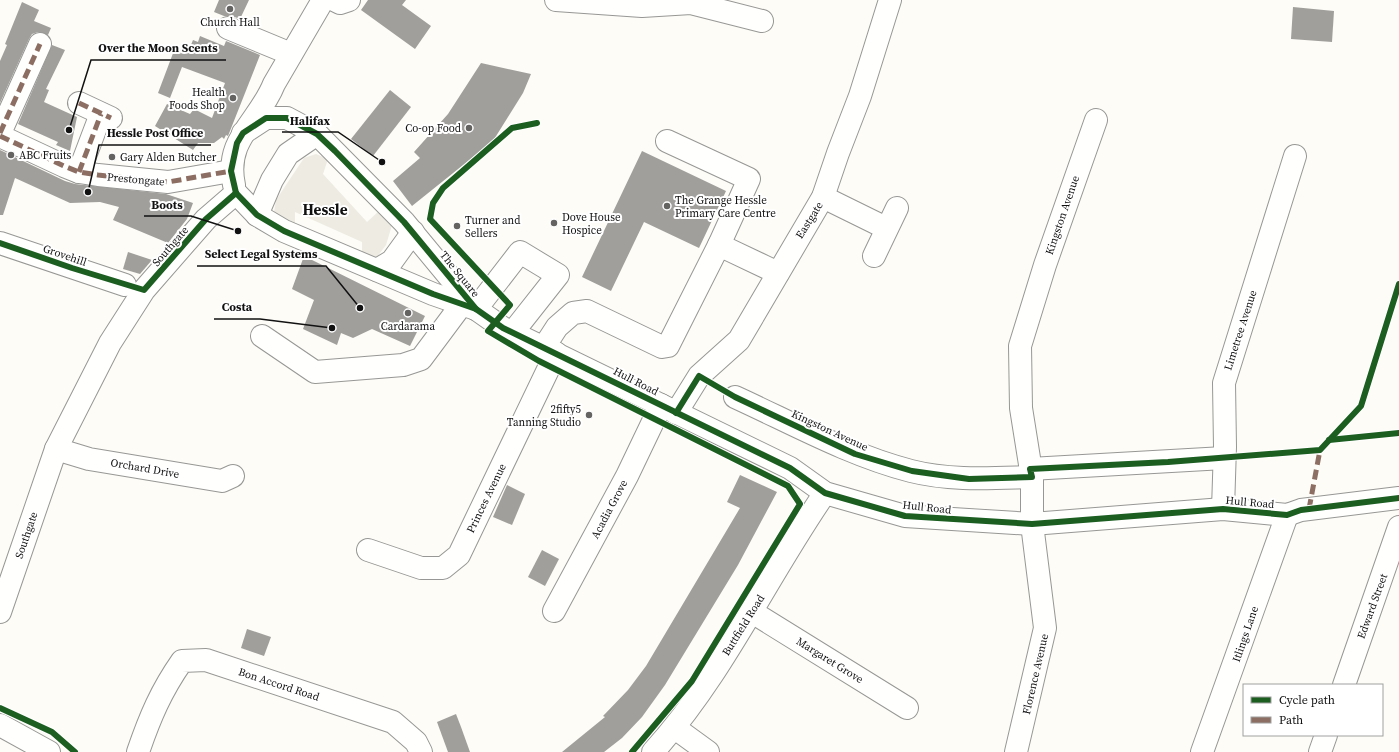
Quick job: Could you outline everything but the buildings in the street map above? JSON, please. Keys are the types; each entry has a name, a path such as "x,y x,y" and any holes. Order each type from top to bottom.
{"street":[{"path":"236,192 231,171 237,143 269,98 274,84 324,0"},
{"path":"334,0 340,3 349,0"},
{"path":"556,0 576,3 642,6 691,3 762,21"},
{"name":"Eastgate","path":"668,409 699,376 739,340 823,197 860,96 890,0"},
{"path":"228,28 292,54"},
{"path":"0,133 40,44"},
{"path":"269,98 287,118"},
{"path":"79,103 106,116 79,172"},
{"name":"The Square","path":"243,134 266,118 287,118 317,134 413,232 469,306"},
{"name":"Kingston Avenue","path":"1032,524 1031,473 1021,408 1020,346 1045,265 1096,120"},
{"path":"257,215 272,180 288,154 317,134"},
{"name":"Prestongate","path":"0,136 79,172 168,182 231,171"},
{"path":"668,141 749,179 718,244 778,272"},
{"name":"Limetree Avenue","path":"1223,509 1224,383 1295,156"},
{"name":"The Square","path":"236,192 257,215 284,230 433,294 469,306"},
{"name":"Southgate","path":"0,612 56,449 110,343 144,290 206,219 236,192"},
{"path":"823,197 886,228"},
{"path":"874,256 886,228 897,208"},
{"path":"377,270 392,261 413,232"},
{"name":"Grovehill","path":"0,243 125,285"},
{"name":"Princes Avenue","path":"368,550 421,568 443,568 459,555 550,350 557,327 572,314 587,311 662,347 668,346 718,244"},
{"path":"262,336 315,372 403,365 421,359 520,252 558,275 513,332"},
{"name":"Hull Road","path":"469,306 513,332 790,468 825,493 905,516 1032,524 1223,509 1287,515 1301,510 1399,498"},
{"name":"Kingston Avenue","path":"735,397 854,454 912,471 969,479 1031,473"},
{"name":"Acadia Grove","path":"554,610 627,476 668,409"},
{"name":"Orchard Drive","path":"56,449 89,459 222,481 234,476"},
{"path":"1031,473 1224,458"},
{"name":"Buttfield Road","path":"652,752 675,728 752,612 805,522 825,493"},
{"name":"Itlings Lane","path":"1202,752 1287,515"},
{"name":"Florence Avenue","path":"1016,752 1045,628 1032,524"},
{"name":"Edward Street","path":"1344,684 1399,527"},
{"name":"Margaret Grove","path":"752,612 907,708"},
{"name":"Bon Accord Road","path":"138,752 151,713 170,677 182,661 206,660 393,722 416,742 421,752"},
{"path":"0,725 48,752"},
{"path":"675,728 708,752"},
{"path":"1320,752 1326,736"}],"shaded area":[{"path":"316,154 328,159 323,174 367,222 379,211 392,225 386,245 374,261 362,257 362,242 295,212 295,230 273,218 276,200 304,158"}],"marked path":[{"path":"0,133 40,44"},
{"path":"79,103 111,118"},
{"path":"79,172 101,114"},
{"path":"0,136 79,172 98,175 168,182 231,171"},
{"path":"1309,509 1320,450"}],"cycle path":[{"path":"236,193 231,171 237,143 243,133 266,118 287,118 317,134 335,151 404,222 476,309"},
{"path":"537,123 512,128 443,188 433,203 430,219 510,305 488,331 539,361 788,486 800,504 692,681 632,752"},
{"path":"236,193 257,215 284,231 433,294 476,309 503,328 790,468 825,493 905,516 1032,524 1223,509 1287,515 1301,510 1399,498"},
{"path":"0,243 72,268 144,290 206,219 236,193"},
{"path":"676,413 699,376 735,397 855,454 912,471 969,479 1032,477 1030,469 1168,462 1320,450 1361,406 1399,284"},
{"path":"1329,440 1399,433"},
{"path":"0,708 52,732 75,752"}],"place":[{"name":"Church Hall","path":"230,9"},
{"name":"Health Foods Shop","path":"233,98"},
{"name":"Co-op Food","path":"469,128"},
{"name":"Over the Moon Scents","path":"69,130"},
{"name":"ABC Fruits","path":"11,155"},
{"name":"Gary Alden Butcher","path":"112,157"},
{"name":"Halifax","path":"382,162"},
{"name":"Hessle Post Office","path":"88,192"},
{"name":"The Grange Hessle Primary Care Centre","path":"667,206"},
{"name":"Dove House Hospice","path":"554,223"},
{"name":"Turner and Sellers","path":"457,226"},
{"name":"Boots","path":"238,231"},
{"name":"Select Legal Systems","path":"360,308"},
{"name":"Cardarama","path":"408,313"},
{"name":"Costa","path":"332,328"},
{"name":"2fifty5 Tanning Studio","path":"589,415"}],"district":[{"name":"Hessle","path":"325,210"}]}
